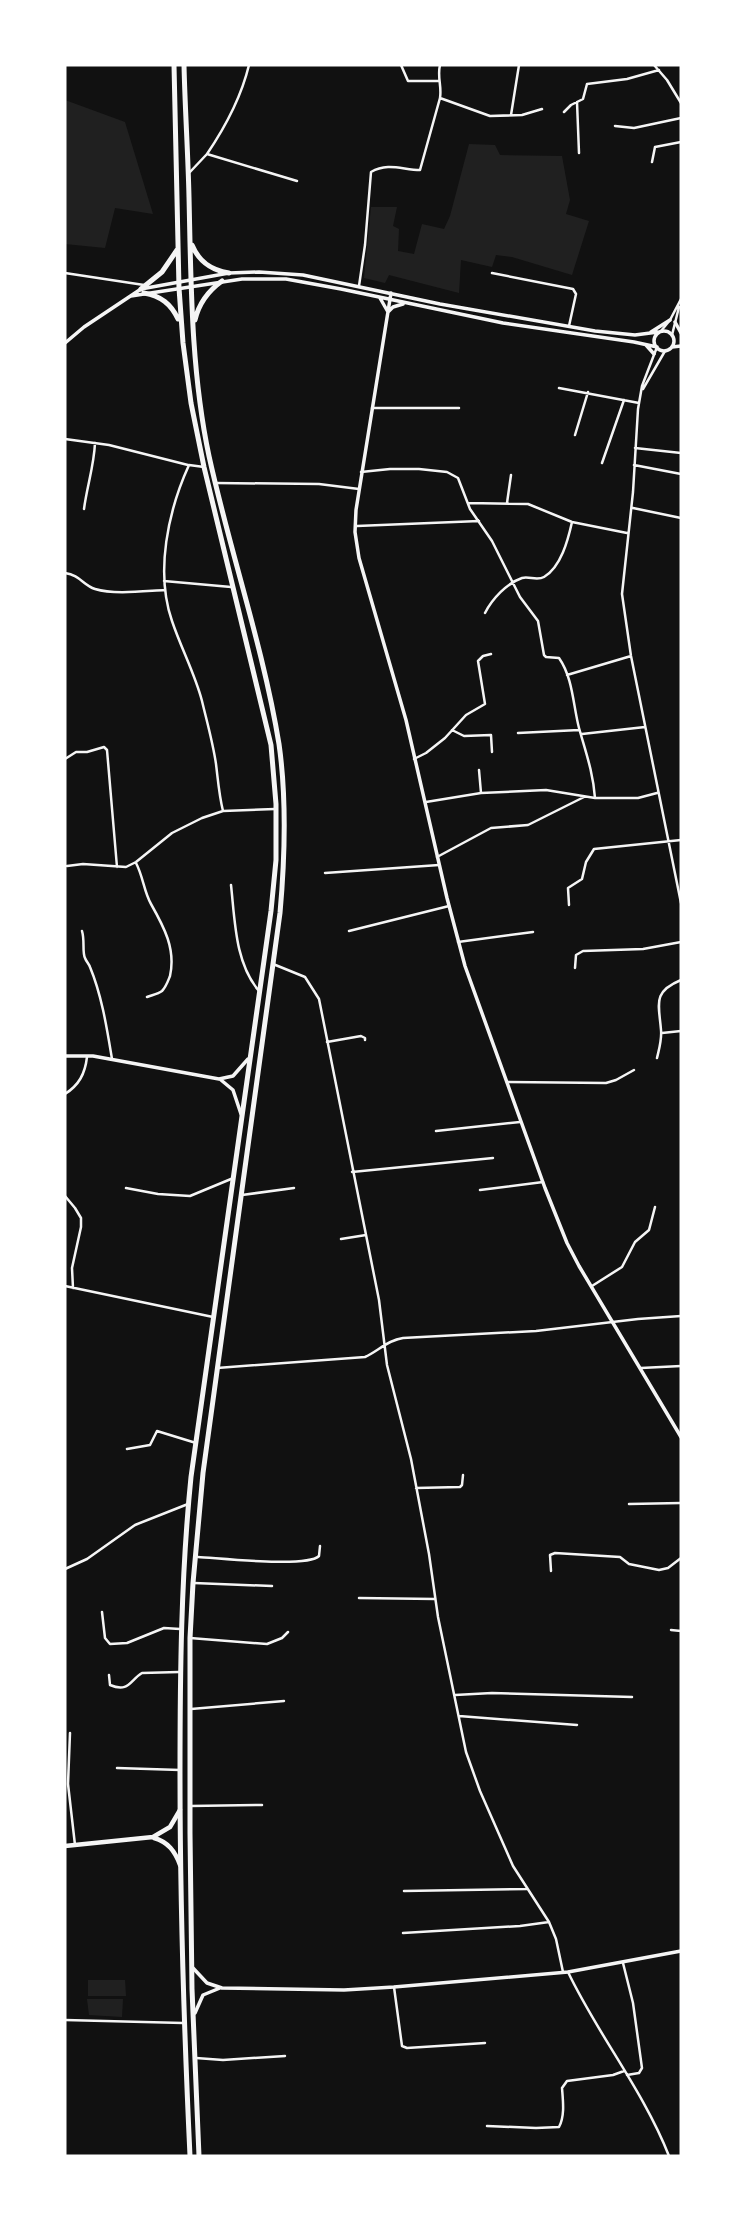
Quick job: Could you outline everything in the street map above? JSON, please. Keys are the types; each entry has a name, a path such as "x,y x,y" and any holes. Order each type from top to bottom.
{"highway":[{"path":"174,65 179,288 191,403 232,587 260,690 271,745 276,809 276,860 271,911 188,1504 180,1629 183,2023 190,2156"},
{"path":"184,65 191,286 199,400 216,483 269,692 279,746 284,807 284,864 273,964 202,1473 193,1583 190,1638 190,1806 192,1966 199,2156"},
{"path":"190,237 195,252 206,265 229,273"},
{"path":"178,247 167,267 144,289 167,302 181,327"},
{"path":"193,330 203,301 222,281"}],"main road":[{"path":"65,1846 153,1838 170,1827 180,1808"},
{"path":"153,1838 170,1846 181,1869"}],"street":[{"path":"188,174 207,155 228,122 249,65"},
{"path":"401,65 408,81 438,81"},
{"path":"359,286 371,172 393,166 420,170 440,98 440,65"},
{"path":"510,115 519,65"},
{"path":"654,65 681,103"},
{"path":"564,112 583,98 587,84 628,79 659,70"},
{"path":"440,98 486,115 530,114 542,109"},
{"path":"577,102 579,153"},
{"path":"615,126 634,128 681,118"},
{"path":"652,162 655,147 681,142"},
{"path":"207,155 297,181"},
{"path":"65,273 144,289 179,288 250,278 286,279 503,324 645,344 664,351"},
{"path":"65,343 126,298 144,289 229,273 288,273 440,304 595,331 647,334 668,331 673,335 681,334 672,321"},
{"path":"492,273 573,289 576,294 569,326"},
{"path":"391,293 361,472 355,527 362,571 394,675 458,942 543,1182 567,1243 681,1437"},
{"path":"380,298 388,312"},
{"path":"672,347 672,321 681,300"},
{"path":"388,312 405,303"},
{"path":"647,334 672,321"},
{"path":"672,321 659,331 654,339 656,347 639,403 632,508 622,594 657,793 681,903"},
{"path":"645,344 654,354"},
{"path":"642,392 664,351 681,346"},
{"path":"559,388 639,403"},
{"path":"575,435 588,392"},
{"path":"602,463 624,400"},
{"path":"372,408 459,408"},
{"path":"65,439 138,451 204,467"},
{"path":"84,509 93,471 95,443"},
{"path":"635,448 681,453"},
{"path":"189,465 171,523 165,552 164,581 172,620 202,701 223,811"},
{"path":"634,465 681,474"},
{"path":"361,472 399,469 447,472 458,478 467,503 538,621 545,656 559,659 567,675 580,732 593,772 595,798"},
{"path":"507,503 511,475"},
{"path":"216,483 319,484 359,489"},
{"path":"467,503 528,504 572,522 628,533"},
{"path":"632,508 681,518"},
{"path":"355,527 479,522"},
{"path":"485,613 492,601 513,583 523,578 540,578 549,572 561,554 572,522"},
{"path":"65,573 75,575 93,588 101,590 165,590"},
{"path":"164,581 232,587"},
{"path":"414,759 446,738 466,715 485,704 478,661 483,656 492,654"},
{"path":"567,675 631,656"},
{"path":"518,733 645,727"},
{"path":"452,730 464,736 491,735 492,751"},
{"path":"65,757 76,752 104,747 107,750 117,867"},
{"path":"479,770 481,793"},
{"path":"426,803 481,793 546,790 595,798 638,797 657,793"},
{"path":"438,857 491,828 528,825 584,797"},
{"path":"67,866 92,864 126,867 172,833 202,818 223,811 276,809"},
{"path":"569,905 568,888 582,879 586,862 594,849 681,840"},
{"path":"136,862 149,901 161,922 172,953 167,985 163,990 147,997"},
{"path":"325,873 439,865"},
{"path":"231,885 241,959 259,991"},
{"path":"348,931 449,906"},
{"path":"82,931 85,940 84,957 90,965 97,988 112,1059"},
{"path":"458,942 533,932"},
{"path":"575,968 576,955 583,951 643,949 681,942"},
{"path":"273,964 298,973 309,981 319,999 383,1319 387,1365 411,1460 435,1599 466,1752 513,1866 549,1922 556,1939 563,1972"},
{"path":"657,1058 662,1033 659,998 668,987 681,980"},
{"path":"662,1033 681,1031"},
{"path":"327,1042 361,1036 365,1040"},
{"path":"65,1094 82,1078 87,1055"},
{"path":"65,1056 87,1055 219,1079 233,1076 249,1058"},
{"path":"508,1082 606,1083 634,1070"},
{"path":"219,1079 233,1090 241,1114"},
{"path":"436,1131 522,1121"},
{"path":"352,1172 493,1158"},
{"path":"126,1188 190,1196 232,1179"},
{"path":"480,1190 543,1182"},
{"path":"240,1195 294,1188"},
{"path":"65,1196 75,1208 81,1227 72,1268 73,1287"},
{"path":"592,1286 622,1267 635,1242 649,1230 655,1208"},
{"path":"341,1239 366,1235"},
{"path":"65,1286 213,1317"},
{"path":"217,1368 365,1357 403,1338 536,1331 681,1316"},
{"path":"641,1368 681,1366"},
{"path":"127,1449 150,1445 157,1431 196,1443"},
{"path":"416,1488 460,1487 463,1475"},
{"path":"629,1504 681,1503"},
{"path":"65,1569 87,1559 135,1525 188,1504"},
{"path":"195,1557 265,1562 312,1560 319,1556 320,1546"},
{"path":"551,1571 550,1555 555,1553 620,1557 629,1564 659,1570 668,1568 681,1558"},
{"path":"193,1583 271,1586"},
{"path":"359,1598 435,1599"},
{"path":"102,1612 104,1638 110,1644 127,1643 164,1628 180,1629"},
{"path":"671,1630 681,1630"},
{"path":"190,1638 267,1644 288,1632"},
{"path":"108,1675 113,1687 130,1685 142,1673 179,1672"},
{"path":"455,1695 492,1693 632,1697"},
{"path":"191,1709 284,1701"},
{"path":"459,1716 577,1725"},
{"path":"70,1733 68,1784 75,1845"},
{"path":"117,1768 180,1770"},
{"path":"190,1806 262,1805"},
{"path":"404,1891 527,1889"},
{"path":"403,1933 549,1922"},
{"path":"192,1966 204,1981 222,1988 344,1990 568,1972 681,1951"},
{"path":"623,1963 633,2003 642,2068 639,2073 627,2075"},
{"path":"568,1972 624,2071 643,2099 669,2156"},
{"path":"394,1987 402,2046 407,2048 485,2043"},
{"path":"194,2015 204,1995 222,1988"},
{"path":"65,2020 183,2023"},
{"path":"196,2057 223,2060 285,2056"},
{"path":"487,2126 559,2127 563,2111 562,2088 567,2081 624,2071"}],"shaded area":[{"path":"65,100 125,122 153,214 115,208 105,248 65,244"},
{"path":"469,144 495,145 500,155 562,156 570,200 566,214 589,221 572,275 512,257 496,255 492,267 461,260 459,293 389,275 385,283 364,278 371,207 397,207 393,226 399,229 398,251 414,254 422,224 444,229"},
{"path":"88,1980 125,1980 126,1996 88,1996"},
{"path":"87,1999 123,1999 122,2017 89,2015"}]}
